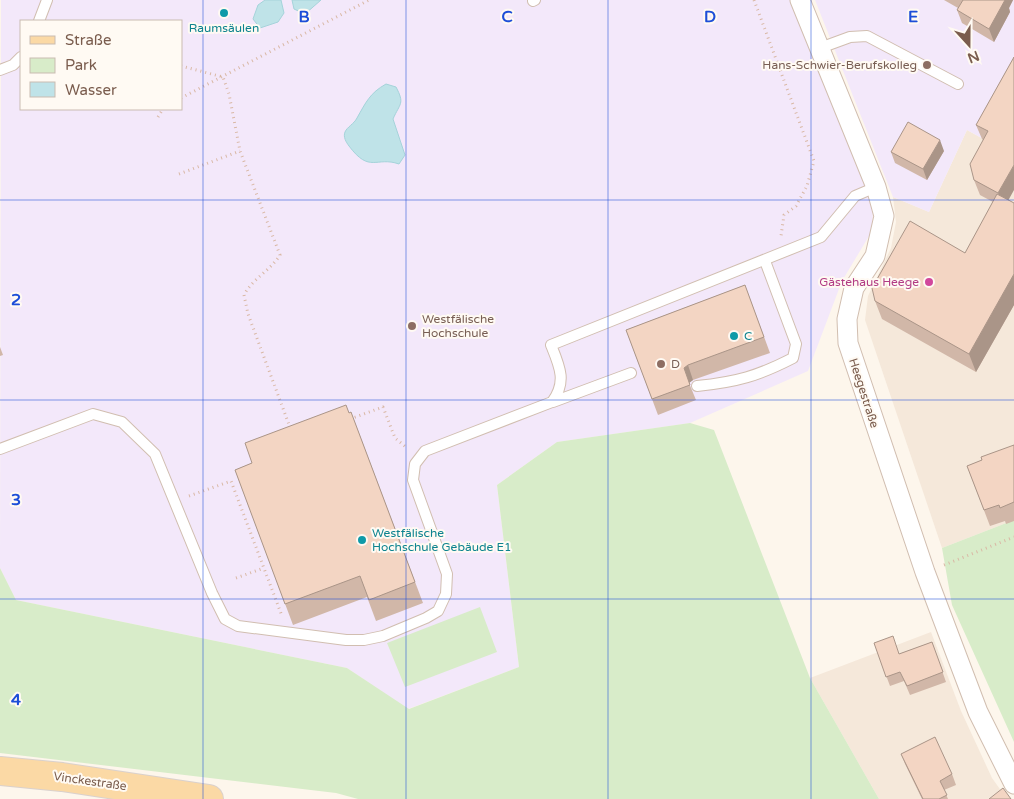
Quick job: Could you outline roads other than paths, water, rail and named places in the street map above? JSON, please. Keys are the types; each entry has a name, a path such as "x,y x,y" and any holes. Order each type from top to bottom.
{"main road":[{"name":"Vinckestraße","path":"0,771 62,777 209,799"}],"street":[{"name":"Heegestraße","path":"800,0 876,187 884,216 875,256 854,288 847,319 848,343 925,572 978,712 1014,784"}],"lane":[{"path":"39,20 47,0"},
{"path":"820,48 850,37 867,36 958,84"},
{"path":"0,70 13,65 20,58"},
{"path":"552,402 559,393 562,383 561,371 551,345 821,238 855,196 876,187"},
{"path":"697,386 733,382 770,370 793,358 796,344 765,261"},
{"path":"0,448 93,414 106,416 122,422 155,454 210,589 225,619 238,626 346,640 364,640 383,636 426,618 438,611 446,594 447,574 413,480 415,464 425,450 631,372"}],"water":[{"path":"265,0 281,0 284,13 278,22 260,28 253,19 258,5"},
{"path":"292,0 321,0 305,14 294,9"},
{"path":"386,84 396,87 401,100 393,119 405,155 399,164 362,160 349,146 344,134 356,120 369,98"}],"place":[{"name":"Raumsäulen","path":"224,13"},
{"name":"Hans-Schwier-Berufskolleg","path":"927,65"},
{"name":"Gästehaus Heege","path":"929,282"},
{"name":"Westfälische Hochschule","path":"412,326"},
{"name":"C","path":"734,336"},
{"name":"D","path":"661,364"},
{"name":"Westfälische Hochschule Gebäude E1","path":"362,540"}]}
